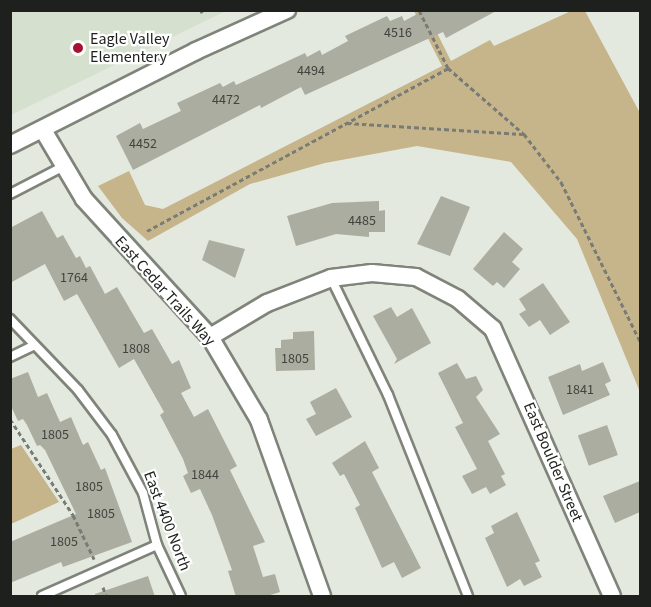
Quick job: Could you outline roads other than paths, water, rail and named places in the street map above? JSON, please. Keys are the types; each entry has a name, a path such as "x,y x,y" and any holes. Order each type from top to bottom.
{"street":[{"path":"10,145 196,51 287,10"},
{"name":"East Cedar Trails Way","path":"43,130 84,199 125,248 210,337 259,420 322,597"},
{"name":"East Boulder Street","path":"331,278 372,273 416,277 458,299 493,329 612,597"},
{"path":"210,337 267,303 331,278"}],"lane":[{"path":"10,194 64,166"},
{"path":"331,278 388,395 468,597"},
{"name":"East 4400 North","path":"10,319 33,346 78,390 112,435 143,493 157,545 181,597"},
{"path":"10,357 33,346"},
{"path":"42,597 157,545"}],"place":[{"name":"Eagle Valley Elementery","path":"78,48"}]}
